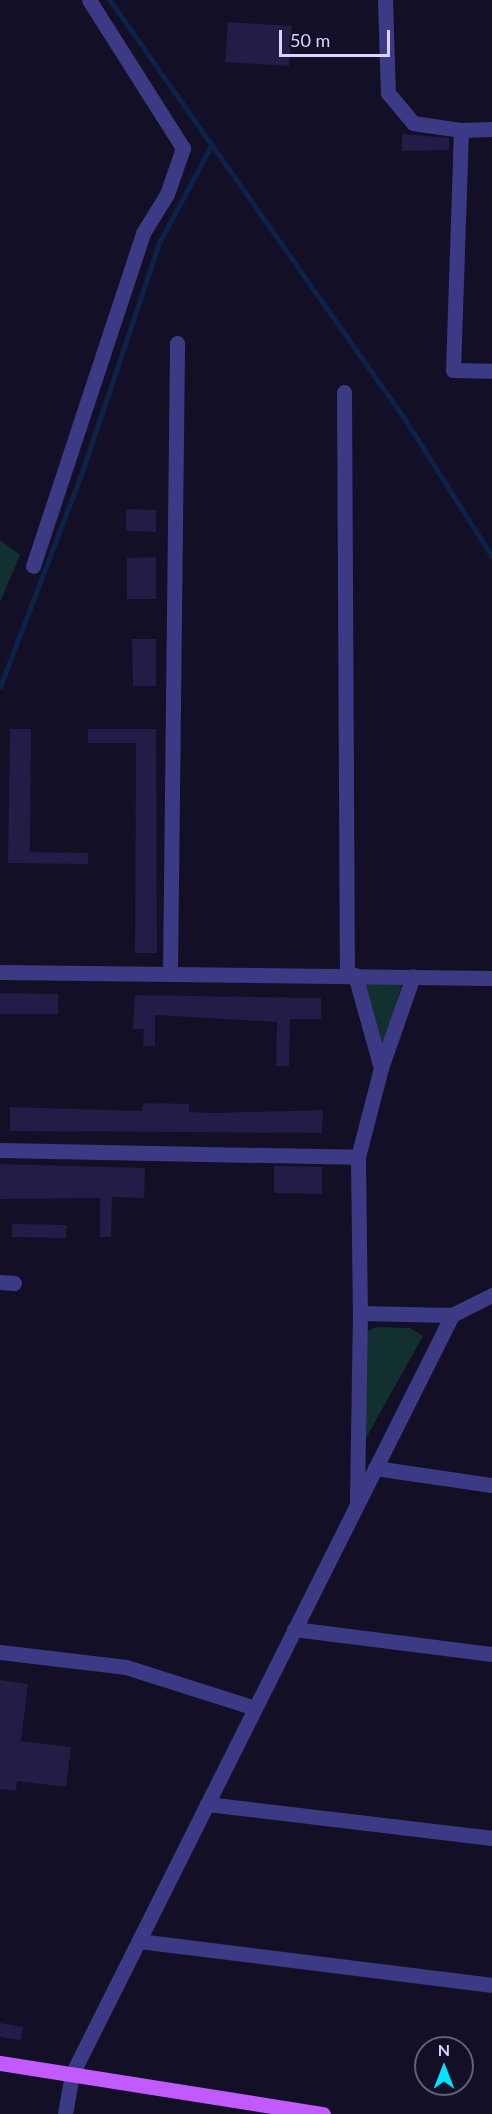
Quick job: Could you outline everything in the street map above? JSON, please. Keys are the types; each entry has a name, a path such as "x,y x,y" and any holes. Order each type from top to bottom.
{"main road":[{"path":"0,2063 323,2114"}],"street":[{"path":"33,566 143,233 166,195 183,147 89,0"},
{"path":"385,0 388,93 413,123 460,130 492,129"},
{"path":"460,130 453,370 492,371"},
{"path":"170,974 177,344"},
{"path":"344,392 351,975 381,1068"},
{"path":"0,972 492,978"},
{"path":"357,1504 360,1313 358,1157 381,1068 413,976"},
{"path":"0,1150 358,1157"},
{"path":"360,1313 452,1315 492,1295"},
{"path":"475,1304 492,1306"},
{"path":"65,2114 72,2074 452,1315"},
{"path":"375,1468 492,1485"},
{"path":"294,1629 492,1654"},
{"path":"0,1652 126,1667 255,1708"},
{"path":"207,1804 492,1838"},
{"path":"139,1941 492,1985"}],"green space":[{"path":"0,540 20,555 0,602"},
{"path":"402,983 383,1052 364,984"},
{"path":"376,1327 410,1328 423,1336 366,1438 364,1333"}],"building":[{"path":"228,22 292,26 289,66 225,62"},
{"path":"402,134 449,138 449,150 402,151"},
{"path":"126,509 156,510 156,532 126,531"},
{"path":"156,557 156,599 127,599 127,558"},
{"path":"132,639 156,639 156,686 133,686"},
{"path":"10,729 31,729 30,852 88,853 88,864 8,863"},
{"path":"88,729 156,729 157,953 135,953 136,743 88,743"},
{"path":"0,993 58,994 58,1014 0,1014"},
{"path":"135,995 321,998 321,1019 290,1019 289,1066 276,1066 277,1022 155,1015 155,1046 143,1046 144,1029 133,1029"},
{"path":"143,1103 189,1104 189,1112 323,1110 322,1133 10,1131 10,1107 142,1111"},
{"path":"0,1164 145,1168 144,1198 112,1197 111,1237 100,1237 100,1198 0,1199"},
{"path":"274,1166 322,1167 322,1194 274,1193"},
{"path":"12,1224 67,1225 66,1238 12,1237"},
{"path":"0,1680 28,1684 21,1741 71,1747 66,1787 17,1781 16,1791 0,1789"},
{"path":"0,2023 23,2027 21,2040 0,2037"}],"waterway":[{"path":"110,0 405,419 492,556"},
{"path":"0,687 81,475 159,243 210,148"}]}
